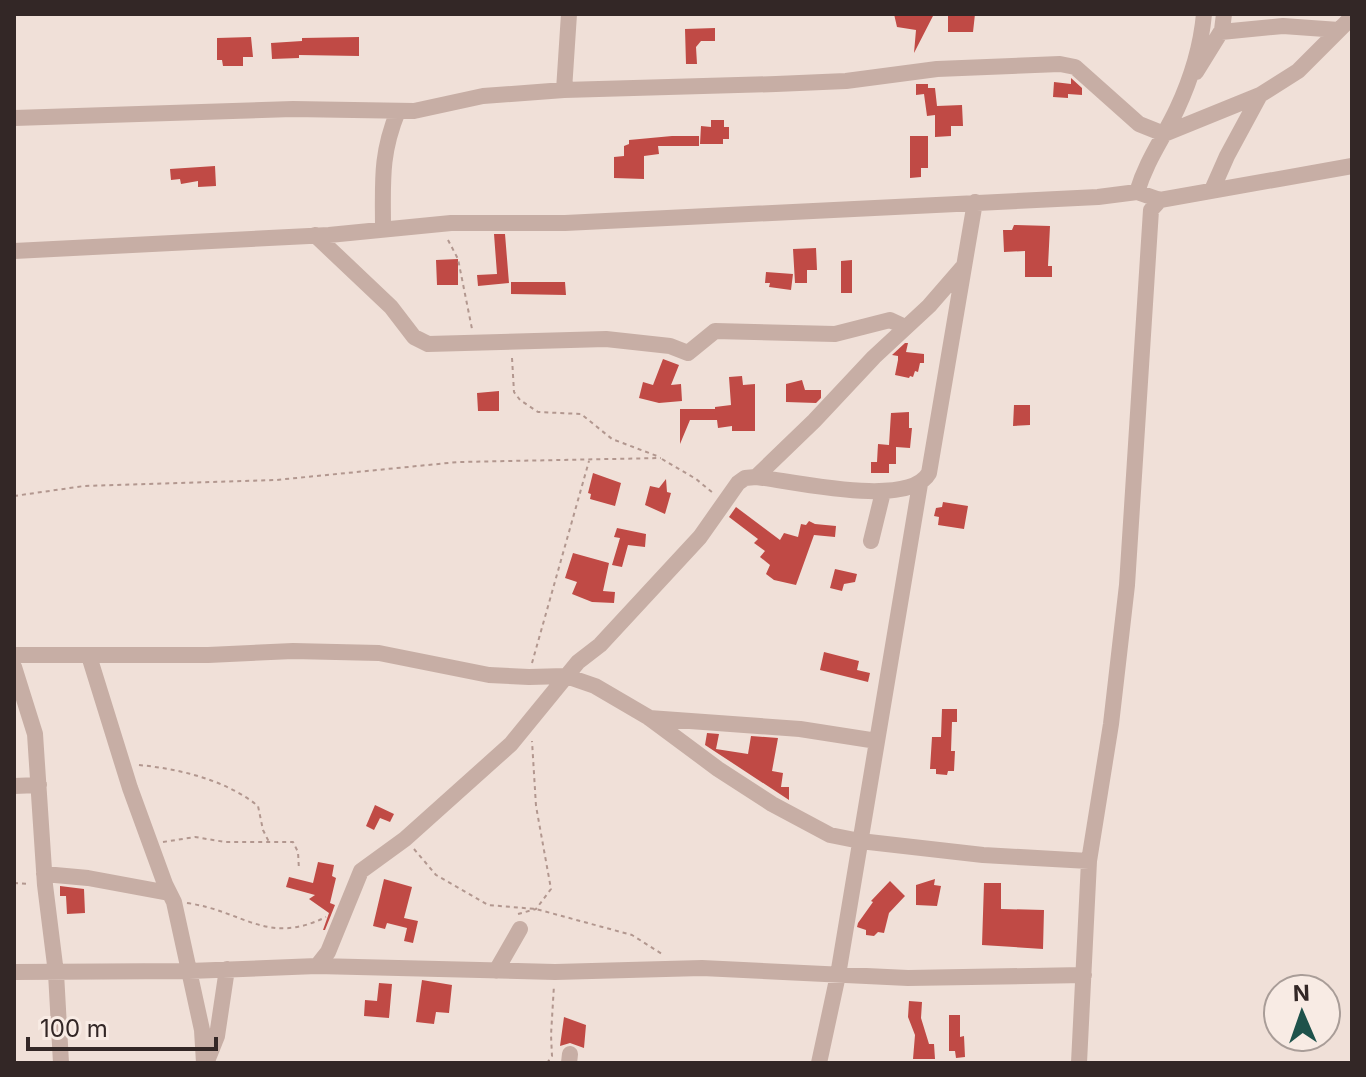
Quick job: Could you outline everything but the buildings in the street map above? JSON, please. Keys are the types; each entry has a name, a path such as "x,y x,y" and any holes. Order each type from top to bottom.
{"street":[{"path":"564,90 569,14"},
{"path":"1137,192 1147,161 1164,134 1192,71 1204,14"},
{"path":"1186,86 1221,32 1224,14"},
{"path":"14,118 293,109 398,111 483,96 564,90 790,84 846,81 937,69 1068,65 1098,85 1139,124 1164,134 1260,95 1298,71 1352,17"},
{"path":"1221,32 1283,26 1339,30"},
{"path":"1212,190 1260,95"},
{"path":"383,229 383,168 387,139 398,111"},
{"path":"14,251 315,235 433,225 565,223 1098,197 1137,192 1160,200 1352,166"},
{"path":"1079,1063 1089,861 1111,724 1127,585 1149,219 1151,210 1160,200"},
{"path":"819,1063 838,975 920,484 929,473 975,202"},
{"path":"315,235 391,307 414,337 428,344 606,339 670,346 688,353 715,331 835,334 890,320 905,327"},
{"path":"756,477 929,306 962,268"},
{"path":"317,966 328,952 361,871 405,839 511,744 578,662 600,645 700,537 738,483 745,478 756,477 883,492 920,484"},
{"path":"871,541 883,492"},
{"path":"14,655 208,655 293,651 379,653 489,675 566,676 595,686 648,717 718,769 817,829 860,841 983,855 1089,861"},
{"path":"89,656 122,763 172,898 202,1030 205,1063"},
{"path":"14,667 35,734 44,880 56,973 61,1063"},
{"path":"648,717 800,729 877,741"},
{"path":"14,786 39,785"},
{"path":"44,880 88,878 172,898"},
{"path":"496,971 520,929"},
{"path":"14,972 189,971 317,966 555,972 685,968 908,978 1084,975"},
{"path":"205,1063 217,1036 227,969"}],"path":[{"path":"433,225 444,235 458,259 469,321 475,336"},
{"path":"510,352 514,392 531,408 543,414 581,414 612,439 661,458 707,487 723,505"},
{"path":"14,496 84,486 276,480 458,462 661,458"},
{"path":"529,677 590,459"},
{"path":"520,929 513,926 515,918 520,912 536,909 551,889 536,806 531,720"},
{"path":"122,763 194,775 236,791 258,806 269,842"},
{"path":"151,846 195,837 225,842 293,842 298,852 299,870"},
{"path":"405,839 436,875 488,905 536,909 632,935 685,968"},
{"path":"14,883 44,880"},
{"path":"172,898 205,906 264,928 284,930 345,909"},
{"path":"547,1063 552,1056 555,972"}]}
